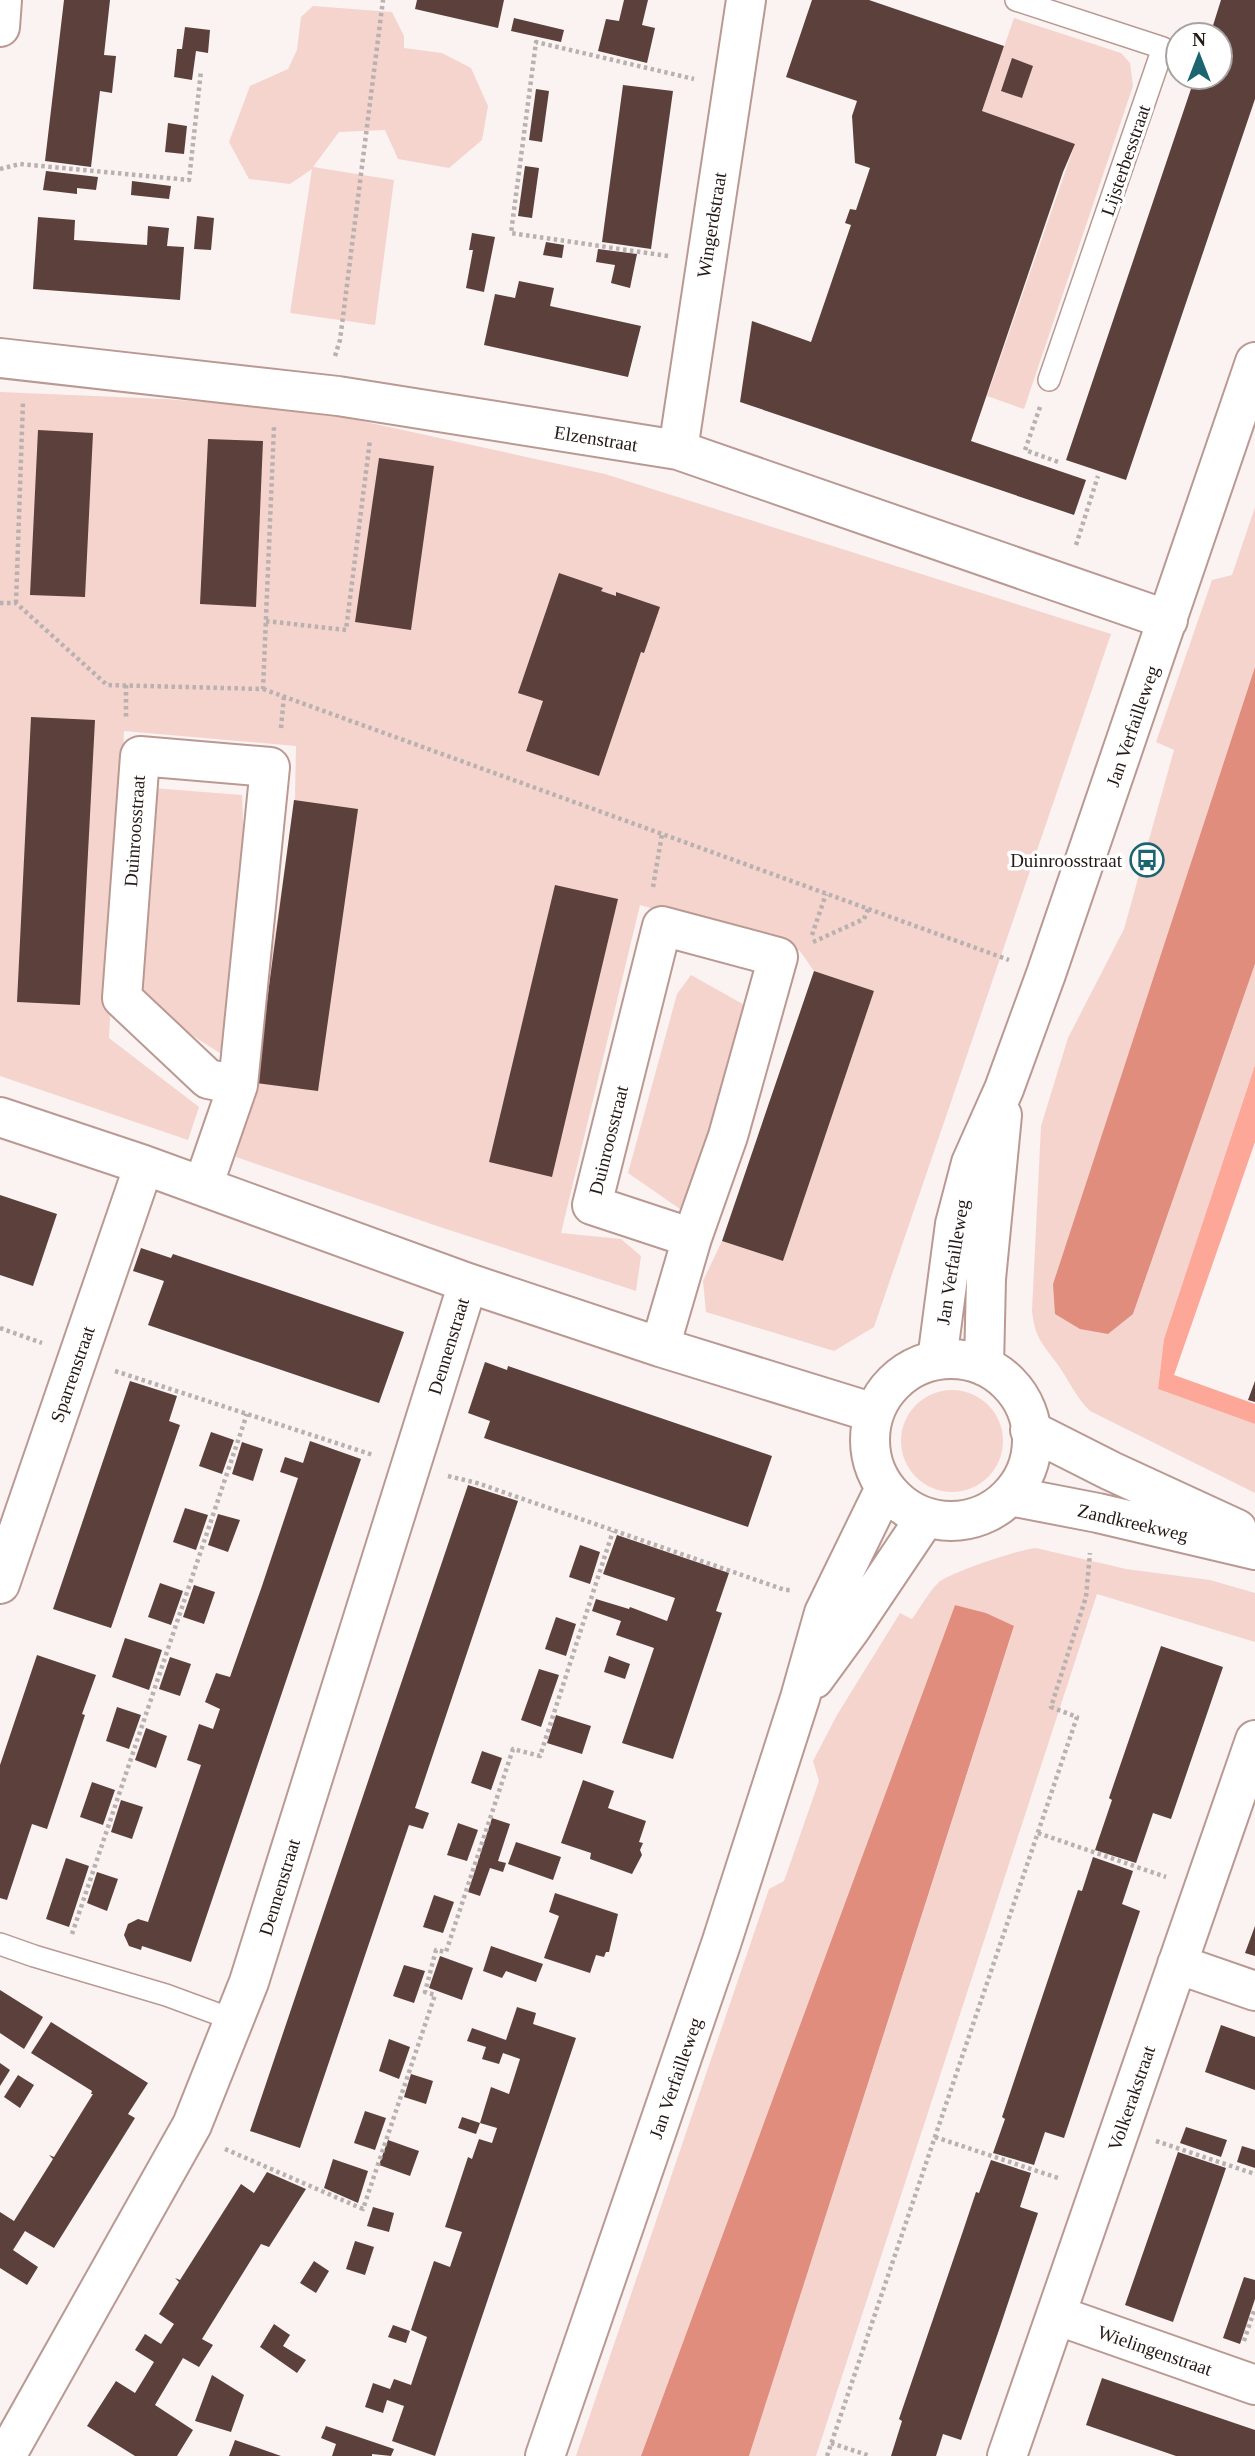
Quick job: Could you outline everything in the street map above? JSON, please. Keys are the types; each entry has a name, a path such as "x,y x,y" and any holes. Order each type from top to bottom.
{"street":[{"path":"0,27 2,0"},
{"name":"Wingerdstraat","path":"678,450 746,0"},
{"name":"Elzenstraat","path":"12,360 375,402 678,450 1168,620"},
{"name":"Jan Verfailleweg","path":"937,1360 955,1224 971,1163 1004,1089 1046,974 1255,362"},
{"name":"Duinroosstraat","path":"203,1186 238,1085 270,767 140,756 122,998 208,1079 238,1085"},
{"path":"660,1347 692,1238 728,1136 778,957 662,926"},
{"name":"Duinroosstraat","path":"662,926 592,1205 692,1238"},
{"name":"Jan Verfailleweg","path":"984,1366 987,1267 999,1167 1004,1089"},
{"path":"0,1117 144,1165 468,1283 660,1347 874,1413"},
{"name":"Sparrenstraat","path":"0,1584 144,1165"},
{"name":"Dennenstraat","path":"6,2456 188,2132 249,1982 468,1283"},
{"path":"958,1359 984,1366 993,1370 1012,1387 1022,1404 1030,1430 1029,1459 1021,1480 1010,1496 989,1513 970,1519 937,1521 906,1510 885,1488 874,1460 870,1434 874,1413 885,1393 904,1373 937,1360 958,1359"},
{"name":"Zandkreekweg","path":"1030,1430 1111,1471 1255,1537"},
{"name":"Jan Verfailleweg","path":"545,2456 721,1944 800,1698 824,1613 885,1488"},
{"name":"Zandkreekweg","path":"1010,1496 1098,1513 1255,1550"},
{"name":"Jan Verfailleweg","path":"800,1698 852,1627 926,1517"},
{"name":"Volkerakstraat","path":"1007,2456 1255,1740"},
{"path":"1177,1964 1255,1991"},
{"name":"Wielingenstraat","path":"1056,2315 1255,2385"}],"lane":[{"name":"Lijsterbesstraat","path":"1016,0 1163,48 1049,380"},
{"path":"0,1944 166,1995 234,2020"}],"path":[{"path":"323,395 340,340 383,0"},
{"path":"706,262 511,233 536,43 732,88"},
{"path":"0,169 20,164 189,180 201,71"},
{"path":"12,360 16,603"},
{"path":"1049,380 1025,450 1062,463"},
{"path":"263,689 276,389"},
{"path":"266,621 346,630 375,402"},
{"path":"1063,584 1098,476"},
{"path":"0,603 16,603 107,685 263,689 1046,974"},
{"path":"662,834 650,903 662,926"},
{"path":"809,943 864,919 868,909"},
{"path":"78,1358 410,1468 477,1483 785,1590 798,1590"},
{"path":"62,1965 247,1414"},
{"path":"188,2132 363,2209 435,1995 425,1992 436,1950 446,1952 513,1749 540,1756 613,1531"},
{"path":"827,2456 1077,1717 1051,1707 1086,1597 1091,1547"},
{"path":"1038,1833 1203,1889"},
{"path":"1120,2129 1255,2174"},
{"path":"935,2137 1098,2191"},
{"path":"831,2443 870,2456"}],"shaded area":[{"path":"313,6 392,12 404,36 404,48 442,53 471,68 488,106 482,140 449,168 398,159 385,130 339,132 313,167 394,180 375,325 290,313 312,169 290,184 249,179 229,142 250,86 288,69 297,50 301,17"},
{"path":"1014,18 1121,53 1130,63 1133,86 1024,409 987,396 1075,144 982,111"},
{"path":"0,392 165,399 315,411 605,474 1111,634 874,1327 834,1351 706,1312 703,1281 722,1241 783,1261 874,991 814,971 800,951 640,905 561,1233 621,1239 641,1256 636,1291 236,1157 253,1083 295,798 296,746 124,731 109,1038 199,1107 188,1140 0,1076"},
{"path":"1255,507 1255,667 1053,1284 1133,1314 1255,964 1255,1065 1164,1339 1158,1389 1255,1424 1255,1493 1090,1411 1040,1341 1032,1311 1041,1126 1068,1038 1124,929 1174,750 1156,742 1212,580 1232,575"},
{"path":"1255,667 1255,964 1133,1314 1108,1334 1080,1329 1055,1314 1053,1284"},
{"path":"153,788 242,795 244,844 226,1057 176,1025 141,993"},
{"path":"691,975 748,1007 690,1216 628,1173 677,994"},
{"path":"1255,1065 1255,1142 1174,1375 1255,1404 1255,1424 1158,1389 1164,1339"},
{"path":"952,1390 972,1394 988,1405 999,1421 1003,1441 999,1461 988,1477 972,1488 952,1492 932,1488 916,1477 905,1461 901,1441 905,1421 916,1405 932,1394"},
{"path":"1036,1548 1126,1569 1210,1580 1255,1593 1255,1642 1097,1594 816,2456 749,2456 1014,1627 986,1613 955,1605 641,2456 576,2456 769,1889 784,1881 819,1781 813,1761 837,1715 900,1613 912,1619 938,1583 955,1573"},
{"path":"955,1605 986,1613 1014,1626 749,2456 641,2456"}],"building":[{"path":"64,0 110,0 104,55 116,56 112,93 100,91 91,167 45,161"},
{"path":"417,0 504,0 498,28 415,9"},
{"path":"624,0 648,0 642,25 655,28 647,63 598,51 606,19 619,21"},
{"path":"812,0 869,0 1004,46 982,111 1075,144 971,441 1086,480 1074,515 740,402 752,321 811,342 851,225 845,223 850,209 856,210 870,168 855,163 852,116 857,101 786,77"},
{"path":"1221,0 1255,0 1255,99 1126,480 1066,460 1190,91 1234,91 1234,21 1214,21"},
{"path":"514,18 564,30 561,42 511,31"},
{"path":"185,27 210,30 208,53 196,51 192,80 174,77 177,49 182,49"},
{"path":"1012,58 1033,66 1022,98 1001,91"},
{"path":"623,85 673,91 651,249 602,242"},
{"path":"536,89 549,91 542,142 529,140"},
{"path":"168,123 187,126 184,154 165,152"},
{"path":"525,166 539,168 532,218 518,216"},
{"path":"46,171 98,177 96,190 77,188 77,194 43,190"},
{"path":"132,181 171,186 169,199 131,195"},
{"path":"197,216 214,218 211,250 194,249"},
{"path":"38,217 75,220 74,240 147,245 148,226 169,228 167,246 184,247 180,300 33,289"},
{"path":"472,233 495,237 484,292 466,288 473,250 469,250"},
{"path":"546,242 564,245 562,258 543,255"},
{"path":"598,249 637,254 630,288 611,283 615,265 596,262"},
{"path":"519,281 554,288 550,306 641,326 628,377 484,345 495,294 515,298"},
{"path":"38,430 93,433 85,597 30,595"},
{"path":"208,439 263,441 256,607 200,604"},
{"path":"379,458 434,466 411,630 355,622"},
{"path":"559,573 603,588 601,591 616,596 616,592 660,607 644,653 641,652 599,776 526,751 543,701 518,693"},
{"path":"31,717 95,720 80,1005 17,1002"},
{"path":"294,800 358,809 318,1091 256,1083"},
{"path":"555,885 618,899 552,1177 489,1162"},
{"path":"814,971 874,991 783,1261 722,1241"},
{"path":"0,1195 57,1214 33,1286 0,1275"},
{"path":"141,1248 171,1258 173,1254 404,1332 379,1403 148,1325 164,1281 133,1271"},
{"path":"485,1362 507,1370 508,1366 772,1456 748,1527 484,1438 490,1421 468,1413"},
{"path":"130,1381 177,1396 169,1421 180,1425 111,1628 53,1609"},
{"path":"1255,1381 1255,1402 1248,1400"},
{"path":"211,1432 234,1440 222,1474 199,1466"},
{"path":"310,1441 361,1459 191,1962 142,1946 141,1950 129,1946 124,1935 128,1924 138,1919 148,1922 201,1765 187,1760 199,1724 213,1729 220,1709 205,1702 216,1673 230,1677 298,1478 280,1472 285,1457 303,1463"},
{"path":"242,1442 263,1449 253,1481 232,1474"},
{"path":"468,1485 518,1501 415,1808 429,1813 423,1829 409,1825 300,2148 250,2131"},
{"path":"185,1508 208,1515 196,1550 173,1542"},
{"path":"218,1514 240,1520 228,1552 208,1545"},
{"path":"617,1535 729,1573 716,1611 722,1613 673,1759 622,1743 654,1648 616,1635 621,1621 592,1611 596,1599 629,1609 630,1607 667,1621 675,1598 603,1574"},
{"path":"580,1545 600,1552 590,1584 569,1577"},
{"path":"160,1583 183,1591 171,1625 148,1617"},
{"path":"194,1585 215,1592 204,1624 183,1617"},
{"path":"556,1617 576,1624 566,1656 545,1649"},
{"path":"125,1638 162,1650 149,1690 112,1677"},
{"path":"1161,1646 1223,1667 1171,1819 1153,1813 1136,1863 1095,1850 1112,1800 1109,1798"},
{"path":"37,1655 96,1675 47,1829 32,1824 7,1900 0,1898 0,1765"},
{"path":"609,1656 630,1664 625,1679 604,1672"},
{"path":"170,1657 191,1664 180,1696 159,1689"},
{"path":"539,1669 559,1675 541,1727 521,1720"},
{"path":"117,1707 141,1715 129,1749 106,1741"},
{"path":"556,1715 591,1726 582,1754 547,1743"},
{"path":"146,1728 167,1736 156,1768 135,1760"},
{"path":"482,1751 502,1758 491,1790 471,1783"},
{"path":"583,1780 614,1791 608,1808 646,1821 639,1842 643,1843 640,1850 642,1855 632,1874 590,1859 591,1853 561,1843"},
{"path":"92,1782 115,1790 103,1825 80,1817"},
{"path":"121,1800 143,1807 132,1839 111,1832"},
{"path":"492,1818 510,1824 498,1861 506,1863 503,1872 490,1868 480,1896 468,1892"},
{"path":"458,1823 478,1830 467,1861 447,1855"},
{"path":"516,1842 561,1857 553,1880 508,1864"},
{"path":"1093,1857 1133,1871 1122,1904 1140,1911 1064,2138 1045,2132 1034,2165 993,2153 1005,2119 1002,2117 1078,1890 1082,1891"},
{"path":"66,1858 89,1866 69,1927 46,1919"},
{"path":"97,1872 118,1879 107,1911 87,1903"},
{"path":"555,1893 618,1914 609,1952 606,1952 604,1957 596,1955 590,1973 544,1958 559,1916 549,1912"},
{"path":"434,1895 454,1902 443,1933 423,1927"},
{"path":"1255,1926 1255,1956 1245,1953"},
{"path":"491,1946 543,1964 536,1982 506,1971 502,1978 483,1971"},
{"path":"440,1956 473,1968 462,2000 429,1988"},
{"path":"404,1965 425,1971 414,2003 393,1996"},
{"path":"0,1990 43,2017 24,2049 0,2033"},
{"path":"517,2007 536,2013 533,2024 576,2038 435,2456 392,2441 404,2406 387,2400 383,2413 365,2407 373,2383 390,2389 394,2379 411,2385 427,2337 411,2330 434,2261 450,2267 462,2232 445,2227 468,2157 472,2159 479,2139 492,2143 497,2128 480,2123 491,2087 509,2094 520,2059 503,2053 499,2064 482,2059 486,2047 467,2041 472,2028 506,2040"},
{"path":"51,2022 148,2083 128,2114 135,2118 54,2248 25,2231 13,2250 38,2267 27,2285 0,2268 0,2212 14,2221 53,2159 49,2155 54,2157 93,2094 31,2053"},
{"path":"1221,2025 1255,2037 1255,2090 1205,2072"},
{"path":"389,2039 410,2047 399,2079 379,2071"},
{"path":"0,2063 10,2070 0,2086"},
{"path":"411,2074 433,2081 426,2104 404,2097"},
{"path":"18,2075 34,2085 20,2108 4,2097"},
{"path":"365,2111 386,2118 375,2150 354,2143"},
{"path":"462,2117 480,2123 476,2134 458,2128"},
{"path":"1186,2127 1227,2140 1221,2157 1180,2143"},
{"path":"388,2140 419,2151 410,2176 379,2165"},
{"path":"1242,2146 1255,2150 1255,2168 1237,2162"},
{"path":"1178,2152 1226,2168 1173,2322 1125,2305"},
{"path":"333,2159 368,2171 358,2203 324,2188"},
{"path":"991,2160 1031,2173 1020,2207 1038,2213 1000,2327 961,2440 943,2434 936,2456 891,2456 902,2421 899,2419 976,2192 979,2193"},
{"path":"267,2172 306,2189 269,2247 261,2244 202,2339 213,2345 199,2367 183,2358 155,2405 193,2430 177,2456 135,2456 87,2426 116,2381 135,2393 154,2362 135,2350 145,2334 161,2344 174,2324 159,2314 179,2282 175,2278 180,2280 241,2184 254,2193"},
{"path":"373,2207 394,2213 389,2232 367,2226"},
{"path":"355,2241 374,2247 365,2275 346,2269"},
{"path":"314,2261 329,2271 316,2293 300,2283"},
{"path":"1244,2277 1255,2280 1255,2299 1240,2344 1223,2338"},
{"path":"274,2324 290,2335 283,2346 306,2360 297,2373 260,2347"},
{"path":"393,2325 410,2331 406,2343 388,2337"},
{"path":"212,2375 244,2395 231,2432 195,2421"},
{"path":"1102,2378 1255,2430 1255,2456 1176,2456 1086,2425"},
{"path":"326,2426 394,2449 391,2456 332,2456 336,2444 321,2438"},
{"path":"235,2440 281,2456 229,2456"}],"place":[{"name":"Duinroosstraat","path":"1147,860"}]}
